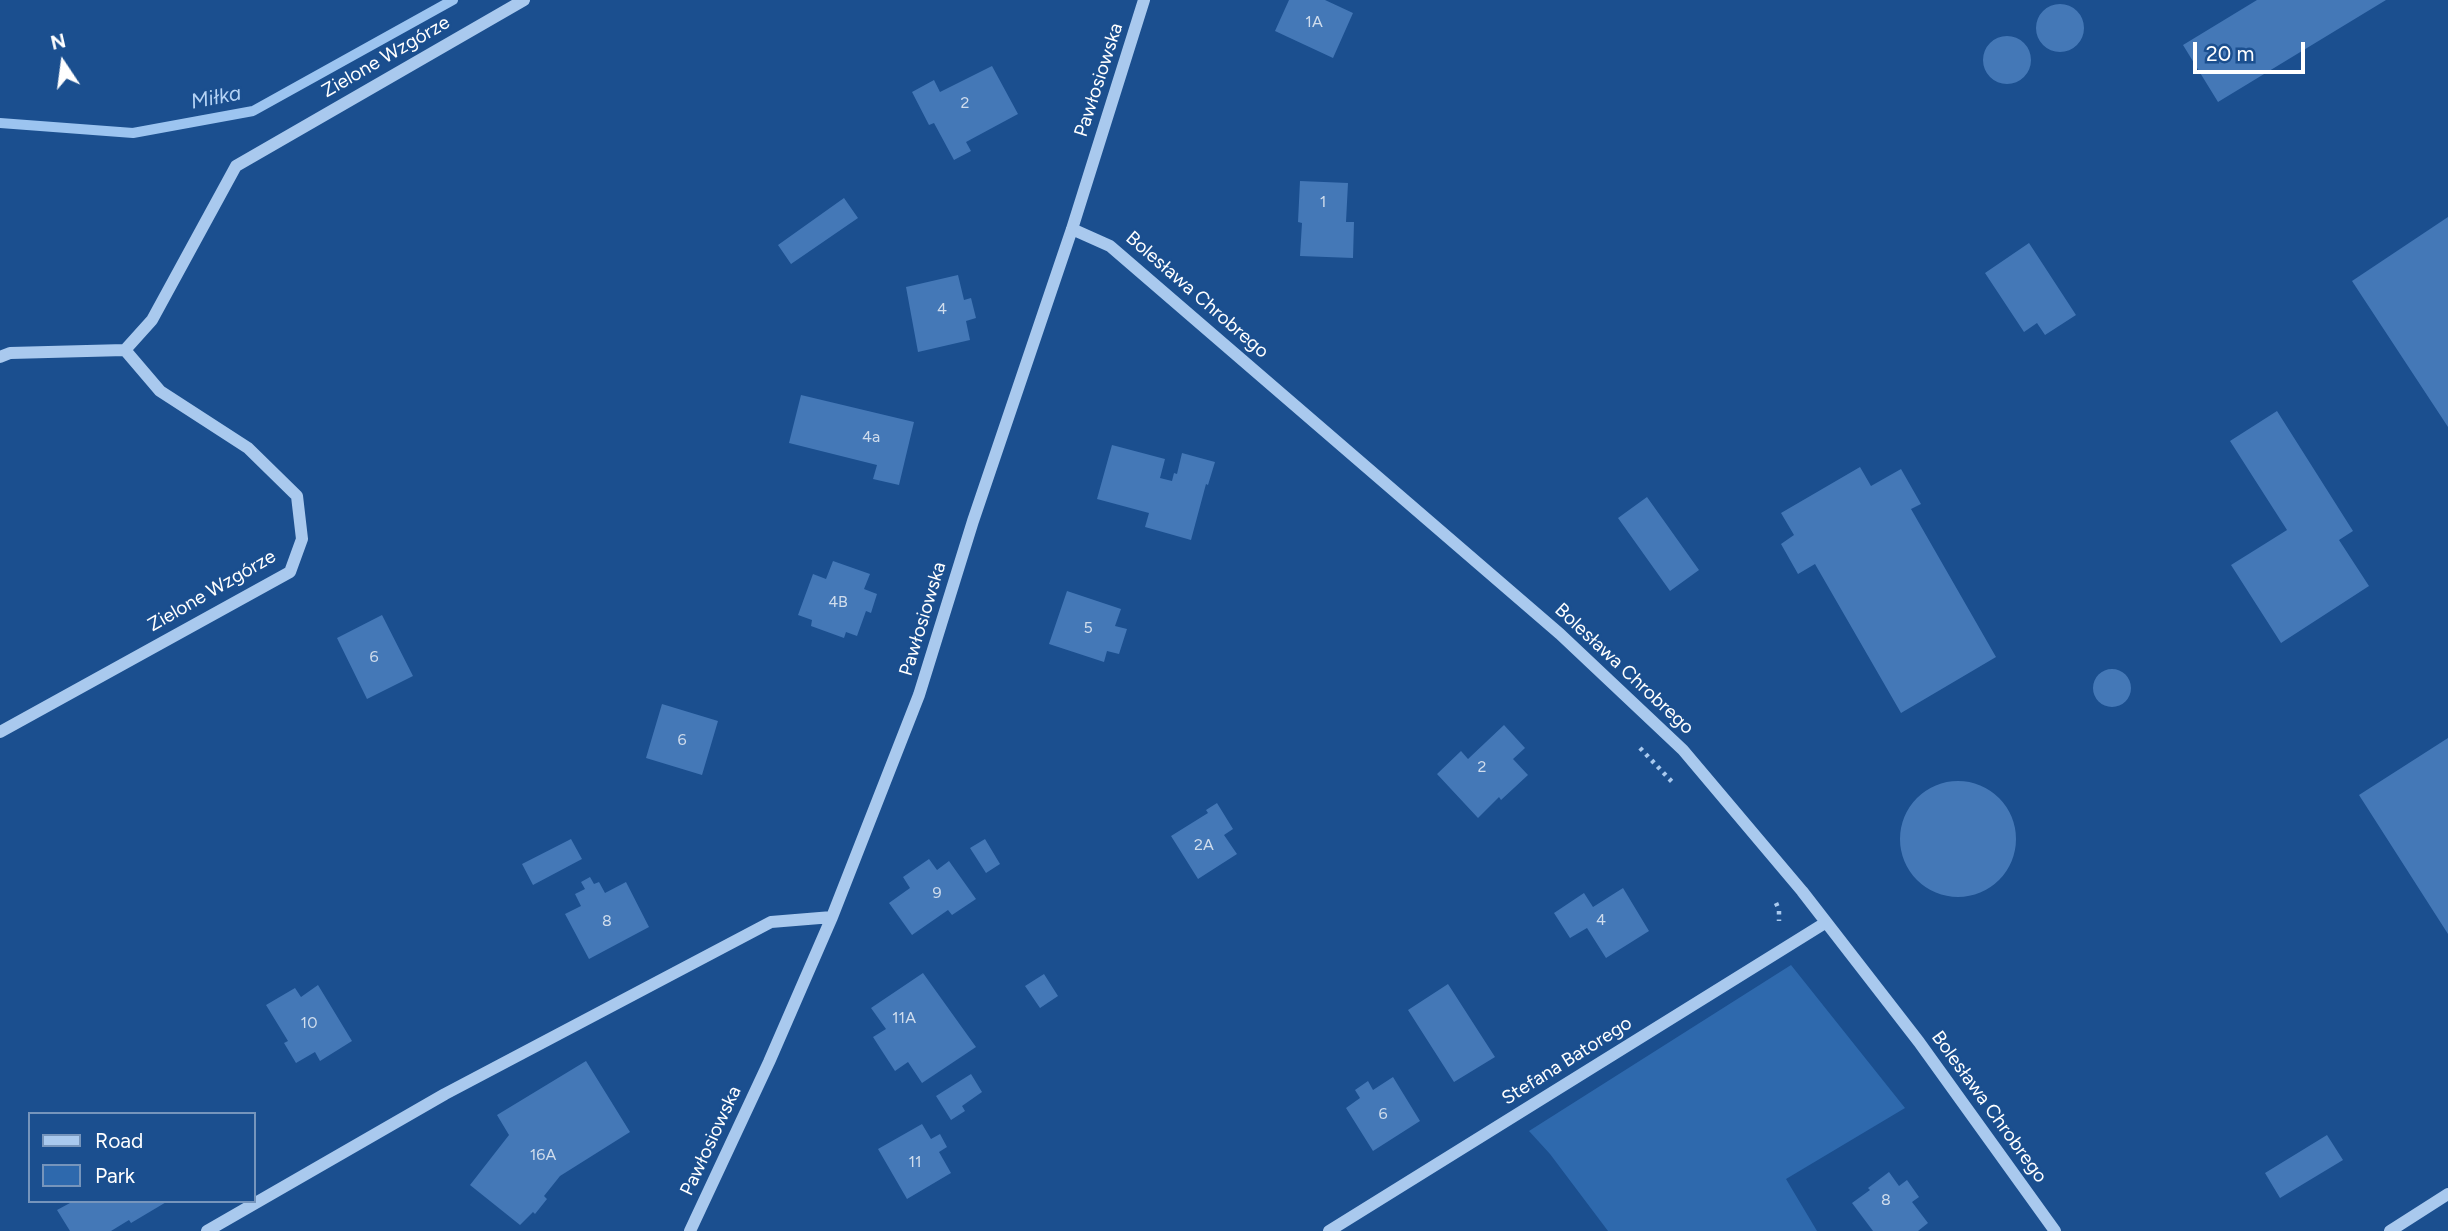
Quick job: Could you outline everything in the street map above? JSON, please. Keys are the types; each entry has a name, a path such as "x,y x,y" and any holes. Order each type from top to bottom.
{"street":[{"name":"Zielone Wzgórze","path":"0,732 290,572 302,539 297,496 248,448 160,391 125,350 152,320 236,166 524,0"},
{"name":"Pawłosiowska","path":"690,1231 769,1062 832,917 919,695 973,521 1072,229 1144,0"},
{"name":"Bolesława Chrobrego","path":"1072,229 1110,246 1560,634 1683,750 1802,891 1919,1042 2055,1231"},
{"path":"0,357 9,353 125,350"},
{"path":"256,1203 445,1094 771,922 832,917"},
{"name":"Stefana Batorego","path":"1329,1231 1825,923"},
{"path":"2390,1231 2448,1194"},
{"path":"207,1231 256,1203"}],"path":[{"path":"1635,744 1680,790"},
{"path":"1774,896 1779,911 1779,925 1793,944"}],"green space":[{"path":"1791,965 1905,1108 1786,1179 1817,1231 1608,1231 1550,1154 1529,1131"}],"building":[{"path":"1289,0 1325,0 1353,13 1333,58 1275,31"},
{"path":"2257,0 2386,0 2218,102 2183,45"},
{"path":"2060,4 2077,11 2084,28 2077,45 2060,52 2043,45 2036,28 2043,11"},
{"path":"2007,36 2024,43 2031,60 2024,77 2007,84 1990,77 1983,60 1990,43"},
{"path":"992,66 1018,114 966,142 971,151 954,160 934,123 929,125 912,92 934,80 940,92"},
{"path":"1300,181 1348,183 1346,222 1354,222 1353,258 1300,256"},
{"path":"844,198 858,218 791,264 778,245"},
{"path":"2448,217 2448,427 2352,281"},
{"path":"2029,243 2076,315 2045,335 2037,323 2024,332 1985,273"},
{"path":"958,275 964,300 971,298 976,318 966,321 970,340 918,352 906,287"},
{"path":"801,395 914,422 899,485 873,479 877,465 789,443"},
{"path":"2277,411 2353,531 2339,540 2369,586 2281,643 2231,565 2287,530 2230,441"},
{"path":"1112,445 1165,459 1160,478 1172,481 1174,473 1177,474 1182,453 1215,462 1208,485 1206,484 1191,540 1145,527 1149,513 1097,499"},
{"path":"1860,467 1871,486 1901,469 1921,504 1911,509 1996,657 1901,713 1815,564 1798,574 1781,544 1794,535 1781,513"},
{"path":"1647,497 1699,570 1670,591 1618,518"},
{"path":"833,561 870,574 864,589 877,594 871,613 866,611 857,636 846,632 844,638 811,626 812,620 798,615 813,574 826,579"},
{"path":"1067,591 1121,609 1115,626 1127,629 1119,654 1107,651 1104,662 1049,644"},
{"path":"382,615 413,676 367,699 337,638"},
{"path":"2112,669 2126,674 2131,688 2126,702 2112,707 2098,702 2093,688 2098,674"},
{"path":"662,704 718,721 702,775 646,758"},
{"path":"1504,725 1525,748 1513,759 1528,775 1501,800 1499,797 1478,818 1437,774 1461,751 1468,759"},
{"path":"2448,738 2448,934 2359,795"},
{"path":"1958,781 1980,785 1999,798 2012,817 2016,839 2012,861 1999,880 1980,893 1958,897 1936,893 1917,880 1904,861 1900,839 1904,817 1917,798 1936,785"},
{"path":"1217,803 1233,829 1224,835 1237,854 1198,879 1171,836 1208,813 1206,810"},
{"path":"571,839 582,859 533,885 522,864"},
{"path":"985,839 1000,864 986,873 970,848"},
{"path":"929,859 937,870 949,861 976,899 952,915 948,910 912,935 889,903 910,888 903,877"},
{"path":"590,877 594,884 599,882 605,893 626,882 649,927 589,959 565,914 581,906 575,894 585,889 581,882"},
{"path":"1623,888 1649,931 1606,958 1587,928 1570,938 1554,913 1584,893 1593,907"},
{"path":"923,973 976,1047 922,1083 908,1062 895,1071 873,1037 886,1029 871,1008"},
{"path":"1044,974 1058,996 1040,1008 1025,986"},
{"path":"1448,984 1495,1057 1454,1082 1408,1010"},
{"path":"318,985 352,1041 320,1061 315,1052 296,1063 284,1043 288,1041 266,1005 295,988 301,997"},
{"path":"586,1061 630,1132 560,1176 544,1196 547,1199 535,1214 533,1212 520,1225 470,1185 509,1135 497,1115"},
{"path":"971,1074 982,1092 962,1106 965,1111 951,1120 936,1096"},
{"path":"1393,1077 1420,1121 1373,1151 1346,1108 1360,1098 1355,1090 1368,1081 1373,1090"},
{"path":"922,1124 931,1139 940,1134 947,1147 939,1152 951,1173 907,1199 878,1149"},
{"path":"2327,1135 2343,1160 2280,1198 2265,1173"},
{"path":"1889,1172 1899,1186 1907,1180 1919,1197 1912,1202 1928,1223 1918,1231 1873,1231 1852,1203"},
{"path":"70,1203 165,1203 131,1223 129,1220 111,1231 70,1231 57,1210"}],"waterway":[{"name":"Miłka","path":"0,123 133,133 253,111 453,0"}]}
